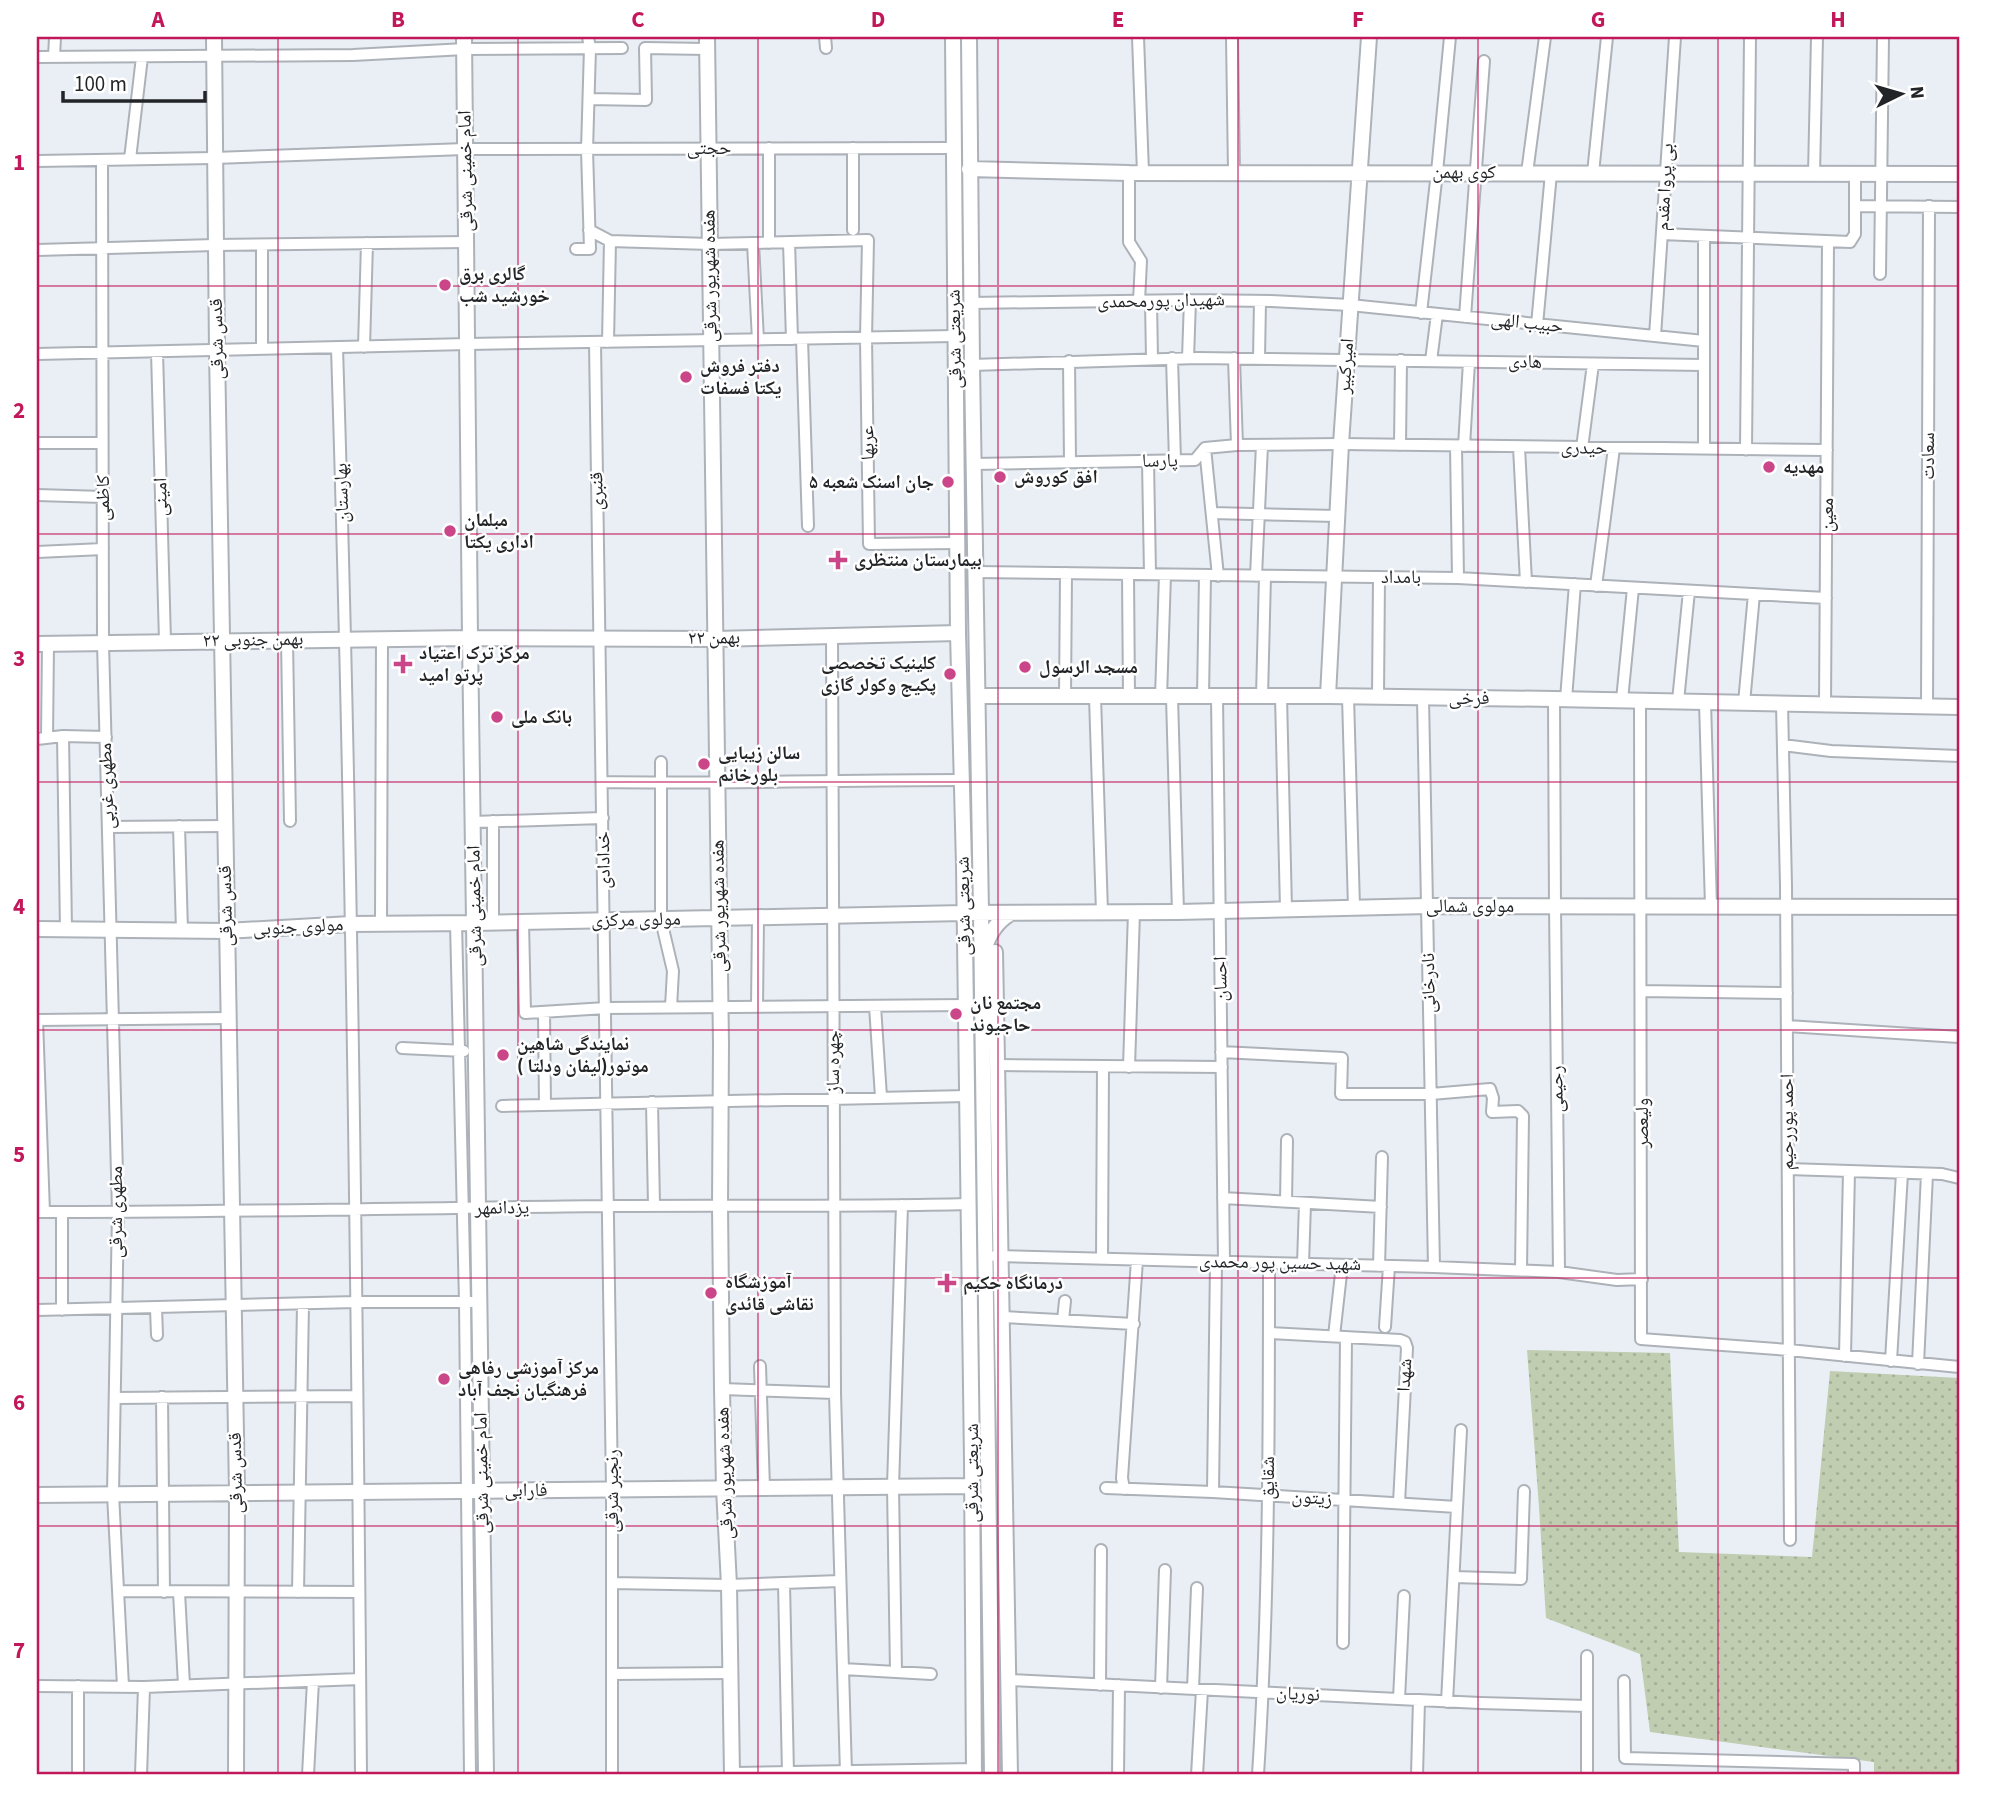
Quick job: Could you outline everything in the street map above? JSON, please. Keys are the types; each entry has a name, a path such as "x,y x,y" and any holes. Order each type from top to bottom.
{"street":[{"path":"54,57 55,37"},
{"name":"قدس شرقی","path":"214,37 215,245 237,1492 236,1775"},
{"name":"شریعتی شرقی","path":"953,37 958,633 966,1005 974,1773"},
{"name":"شریعتی شرقی","path":"969,37 981,913 988,954 982,975 999,1065 1010,1774"},
{"path":"1138,37 1136,173 1129,242 1141,261 1139,301"},
{"path":"1232,37 1234,172"},
{"name":"امیرکبیر","path":"1328,696 1341,444 1369,37"},
{"path":"1421,313 1450,37"},
{"path":"1527,173 1545,37"},
{"path":"1593,173 1607,37"},
{"name":"بی پروا مقدم","path":"1656,337 1675,37"},
{"path":"1746,450 1750,37"},
{"path":"1814,174 1817,37"},
{"path":"1880,274 1883,37"},
{"path":"37,57 353,55 464,43 589,42 622,48"},
{"path":"576,249 590,249 587,150 589,42"},
{"name":"امام خمینی شرقی","path":"464,43 486,1775"},
{"path":"589,99 646,100 645,48 707,43"},
{"name":"هفده شهریور شرقی","path":"707,43 718,783 724,1488 733,1775"},
{"path":"130,159 142,57"},
{"path":"1465,317 1484,61"},
{"path":"769,148 769,243"},
{"path":"853,148 853,230"},
{"name":"حجتی","path":"37,161 465,149 954,148"},
{"name":"کاظمی","path":"102,160 103,643"},
{"name":"کوی بهمن","path":"970,169 1136,173 1959,174"},
{"path":"1537,324 1551,173"},
{"path":"1662,234 1845,243 1854,239 1855,174"},
{"path":"1855,206 1959,207"},
{"name":"سعادت","path":"1927,707 1929,206"},
{"path":"589,230 610,242 710,244 868,240 866,338"},
{"path":"1704,236 1704,449"},
{"path":"37,250 467,242"},
{"path":"608,342 610,242"},
{"path":"789,242 808,526"},
{"name":"معین","path":"1825,705 1828,242"},
{"path":"363,347 367,243"},
{"path":"753,243 758,340"},
{"path":"262,245 262,349"},
{"path":"1188,358 1190,300"},
{"path":"1259,359 1260,300"},
{"name":"شهیدان پورمحمدی","path":"971,303 1260,300 1350,305"},
{"path":"1151,301 1152,359"},
{"path":"1295,315 1297,302"},
{"name":"حبیب الهی","path":"1350,305 1704,341"},
{"path":"1431,361 1437,314"},
{"path":"37,354 955,336"},
{"name":"عربها","path":"866,338 869,544 957,543"},
{"name":"قنبری","path":"595,342 600,639"},
{"name":"بهارستان","path":"337,348 351,924 361,1775"},
{"name":"امینی","path":"158,352 165,641"},
{"path":"1172,358 1175,461"},
{"name":"هادی","path":"972,365 1172,358 1704,365"},
{"path":"1234,358 1237,445"},
{"path":"1400,445 1401,360"},
{"path":"1069,361 1070,462"},
{"path":"1458,578 1460,446 1469,362"},
{"path":"1582,448 1593,363"},
{"path":"37,443 102,443"},
{"name":"حیدری","path":"1341,444 1827,450"},
{"name":"پارسا","path":"973,464 1195,460 1205,448 1341,444"},
{"path":"1262,445 1259,515 1262,696"},
{"path":"1519,447 1526,582"},
{"path":"1205,448 1218,576"},
{"path":"1596,586 1614,448"},
{"path":"1148,461 1150,574"},
{"path":"37,495 103,497"},
{"path":"1212,513 1337,516"},
{"path":"37,552 103,549"},
{"name":"بامداد","path":"975,572 1458,578 1826,598"},
{"path":"1065,696 1066,573"},
{"path":"1128,574 1129,697"},
{"path":"1165,575 1166,697 1178,912"},
{"name":"احسان","path":"1205,575 1220,911 1222,1052 1223,1198 1213,1492"},
{"path":"1378,697 1379,577"},
{"path":"1560,699 1575,584"},
{"path":"1622,700 1633,588"},
{"path":"1678,701 1689,591"},
{"path":"1744,703 1754,594"},
{"name":"۲۲ بهمن","path":"470,638 716,639 958,633"},
{"name":"چهره ساز","path":"832,636 836,1487 849,1774"},
{"path":"381,924 383,638"},
{"name":"۲۲ بهمن جنوبی","path":"42,644 470,638"},
{"path":"286,639 290,821"},
{"name":"خدادادی","path":"600,639 608,1206"},
{"name":"مطهری غربی","path":"103,643 111,930"},
{"path":"42,644 42,739 63,736 106,737"},
{"name":"فرخی","path":"978,696 1328,696 1959,707"},
{"path":"1282,696 1286,909"},
{"path":"1095,697 1102,912"},
{"path":"1348,697 1354,907"},
{"name":"نادرخانی","path":"1423,698 1434,1267"},
{"name":"رحیمی","path":"1559,1272 1555,906 1560,699"},
{"name":"ولیعصر","path":"1640,701 1641,1339 1788,1350"},
{"path":"1706,702 1711,906"},
{"name":"احمد پوررحیم","path":"1782,704 1787,993 1790,1540"},
{"path":"63,736 66,930"},
{"path":"1783,745 1831,751 1959,756"},
{"path":"661,762 662,920 673,971 671,1007"},
{"path":"602,782 962,780"},
{"path":"474,822 603,818"},
{"path":"493,923 494,821"},
{"path":"179,826 182,930"},
{"path":"108,827 225,826"},
{"path":"963,835 971,840 980,835"},
{"name":"مولوی شمالی","path":"964,913 1178,912 1428,906 1959,907"},
{"path":"1129,1067 1134,912"},
{"name":"مولوی مرکزی","path":"475,923 964,913"},
{"path":"990,1021 988,954 991,933 998,923 1011,913"},
{"path":"757,1006 758,918"},
{"path":"523,922 525,1013 606,1008 966,1005"},
{"path":"456,923 465,1302 470,1775"},
{"name":"مولوی جنوبی","path":"37,929 226,931 351,924 475,923"},
{"name":"مطهری شرقی","path":"111,930 118,1212 113,1494 123,1686"},
{"path":"965,976 970,972 982,975"},
{"path":"1642,990 1787,993"},
{"path":"876,1006 881,1097"},
{"path":"544,1012 545,1105"},
{"path":"40,1212 37,1020 228,1018"},
{"name":"شریعتی شرقی","path":"990,1021 985,1256 992,1775"},
{"path":"1787,1026 1959,1037"},
{"path":"402,1048 477,1051"},
{"path":"1222,1052 1342,1058 1341,1094 1431,1094 1490,1089 1493,1098 1492,1112 1518,1111 1523,1116 1521,1270"},
{"path":"999,1065 1222,1067"},
{"path":"1102,1259 1103,1066"},
{"path":"502,1106 967,1096"},
{"path":"652,1102 654,1206"},
{"path":"1286,1202 1287,1140"},
{"path":"1382,1157 1385,1327"},
{"path":"1788,1169 1927,1174 1959,1178"},
{"path":"1845,1356 1849,1171"},
{"path":"1892,1361 1902,1173"},
{"path":"1918,1364 1927,1174"},
{"path":"1223,1198 1381,1207"},
{"path":"1303,1264 1305,1203"},
{"name":"یزدانمهر","path":"40,1212 968,1204"},
{"path":"896,1672 893,1486 902,1205"},
{"name":"رنجبر شرقی","path":"608,1206 612,1775"},
{"path":"62,1212 62,1310"},
{"name":"شهید حسین پور محمدی","path":"985,1256 1521,1270 1617,1280 1642,1279"},
{"path":"1124,1489 1122,1478 1137,1260"},
{"name":"شقایق","path":"1258,1775 1268,1495 1269,1263"},
{"path":"1342,1265 1340,1336 1344,1500 1343,1643"},
{"path":"1063,1320 1065,1301"},
{"path":"37,1310 356,1302 480,1302"},
{"path":"298,1592 303,1304"},
{"path":"156,1308 157,1335"},
{"path":"1002,1317 1134,1324"},
{"name":"شهدا","path":"1269,1332 1405,1342 1407,1349 1399,1503"},
{"path":"1788,1350 1959,1367"},
{"path":"760,1366 764,1488"},
{"path":"723,1389 835,1393"},
{"path":"115,1398 357,1396"},
{"path":"162,1397 164,1592"},
{"path":"1447,1702 1461,1430"},
{"name":"فارابی","path":"37,1495 972,1486"},
{"name":"زیتون","path":"1106,1488 1457,1507"},
{"path":"1454,1577 1521,1579 1524,1491"},
{"path":"1101,1550 1101,1685"},
{"path":"1161,1688 1165,1570"},
{"path":"612,1583 729,1585 839,1581"},
{"path":"784,1583 788,1774"},
{"path":"1197,1588 1197,1775"},
{"path":"118,1591 359,1592"},
{"path":"179,1592 184,1685"},
{"path":"1399,1699 1404,1597"},
{"path":"1587,1656 1587,1775"},
{"path":"843,1669 931,1674"},
{"path":"612,1674 731,1673"},
{"path":"37,1686 144,1687 360,1679"},
{"name":"نوریان","path":"1009,1680 1447,1702 1587,1706"},
{"path":"308,1775 313,1681"},
{"path":"1624,1681 1625,1758 1854,1764 1854,1775"},
{"path":"1118,1775 1119,1685"},
{"path":"79,1686 79,1775"},
{"path":"141,1775 144,1687"},
{"path":"1417,1775 1419,1700"},
{"path":"733,1775 974,1773"}],"green space":[{"path":"1527,1350 1670,1353 1679,1552 1812,1557 1830,1371 1959,1378 1959,1775 1874,1775 1874,1762 1650,1732 1640,1654 1546,1618"}],"place":[{"name":"گالری برق خورشید شب","path":"445,285"},
{"name":"دفتر فروش یکتا فسفات","path":"686,377"},
{"name":"مهدیه","path":"1769,467"},
{"name":"افق کوروش","path":"1000,477"},
{"name":"جان اسنک شعبه ۵","path":"948,482"},
{"name":"مبلمان اداری یکتا","path":"450,531"},
{"name":"بیمارستان منتظری","path":"838,560"},
{"name":"مرکز ترک اعتیاد پرتو امید","path":"403,664"},
{"name":"مسجد الرسول","path":"1025,667"},
{"name":"کلینیک تخصصی پکیج وکولر گازی","path":"950,674"},
{"name":"بانک ملی","path":"497,717"},
{"name":"سالن زیبایی بلورخانم","path":"704,764"},
{"name":"مجتمع نان حاجیوند","path":"956,1014"},
{"name":"نمایندگی شاهین موتور(لیفان ودلتا )","path":"503,1055"},
{"name":"درمانگاه حکیم","path":"947,1283"},
{"name":"آموزشگاه نقاشی قائدی","path":"711,1293"},
{"name":"مرکز آموزشی رفاهی فرهنگیان نجف آباد","path":"444,1379"}]}
